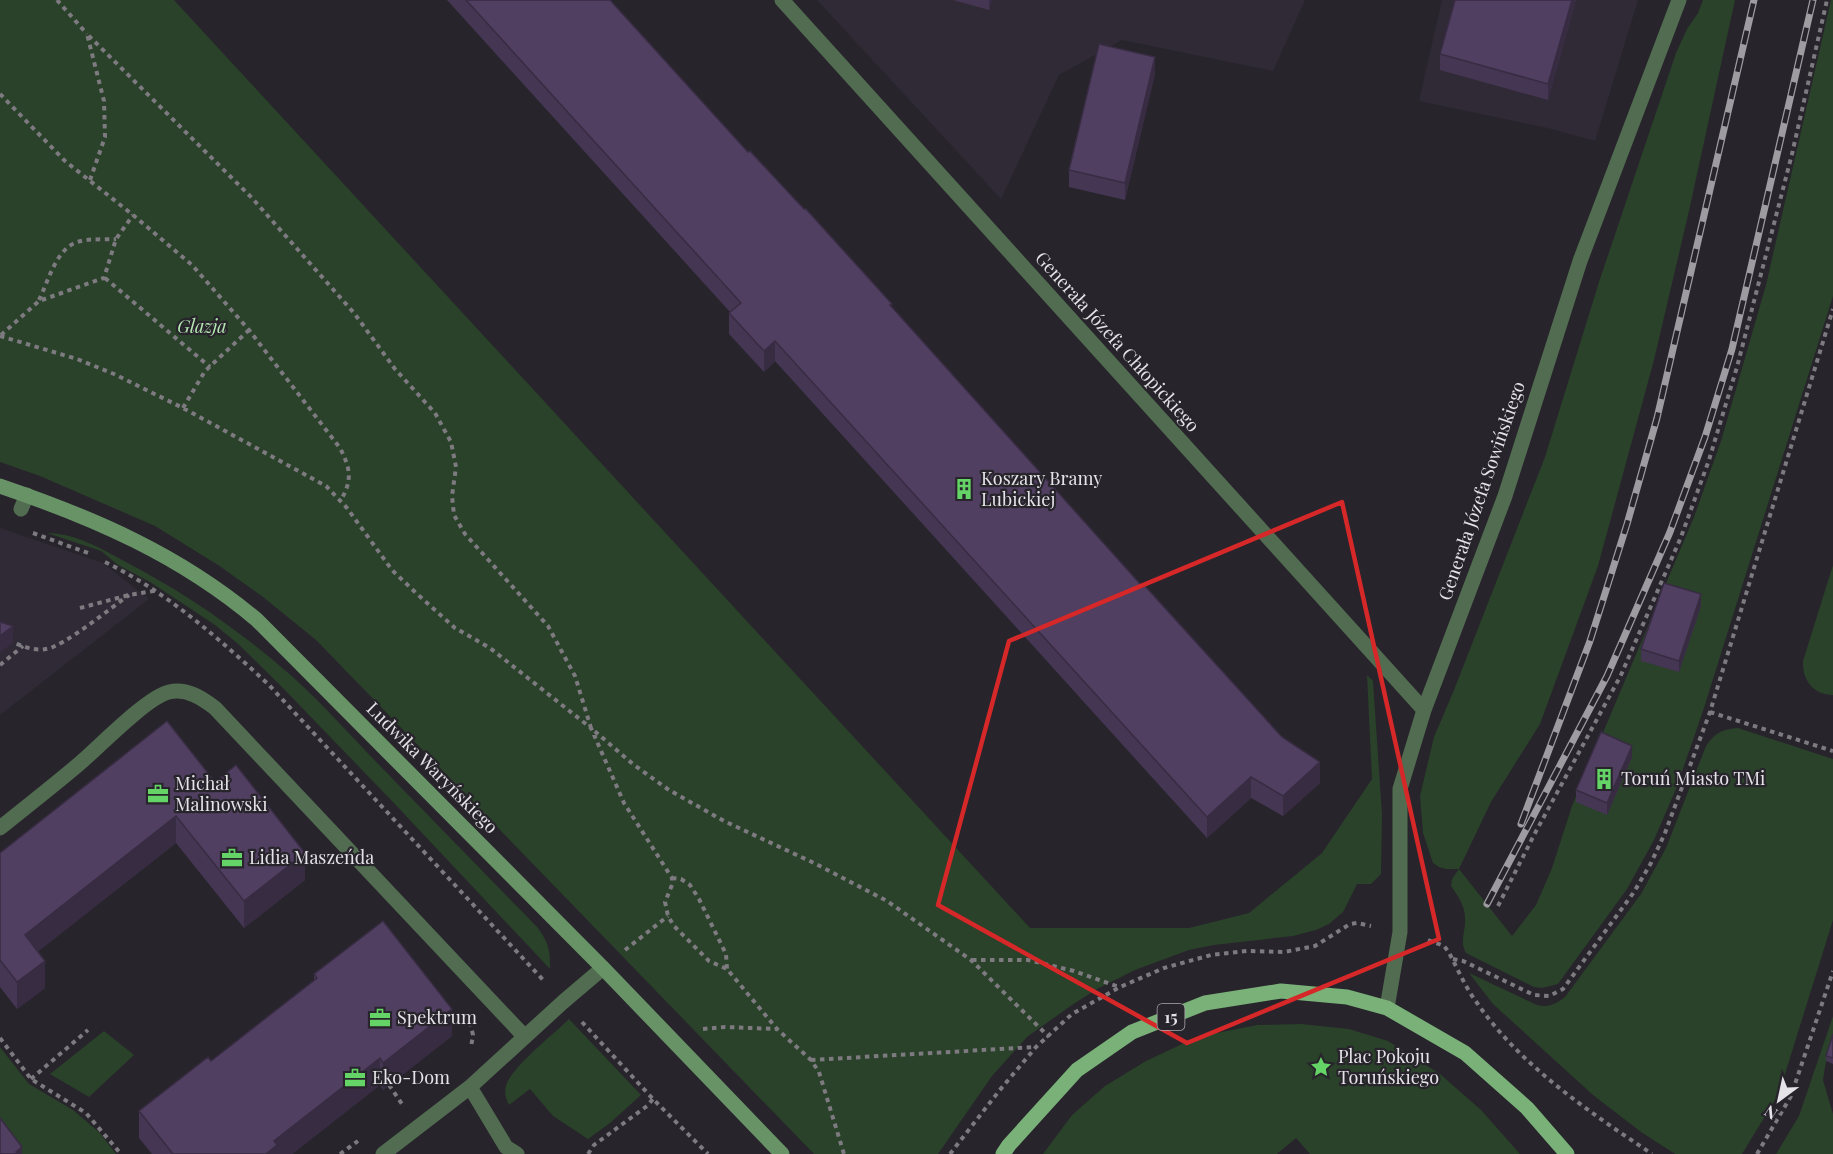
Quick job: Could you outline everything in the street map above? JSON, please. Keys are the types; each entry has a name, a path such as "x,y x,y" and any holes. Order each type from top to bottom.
{"main road":[{"name":"15","path":"1003,1154 1077,1070 1132,1032 1205,1004 1281,991 1347,997 1387,1008 1465,1053 1527,1108 1566,1154"}],"street":[{"name":"Generała Józefa Chłopickiego","path":"782,0 1424,710"},
{"name":"Generała Józefa Sowińskiego","path":"1387,1008 1400,932 1400,789 1424,710 1504,496 1580,261 1679,0"},
{"name":"Ludwika Waryńskiego","path":"0,486 24,502 108,527 136,540 172,560 235,601 257,620 603,968 782,1154"},
{"path":"0,828 79,764 144,706 166,692 186,692 215,708 525,1037"},
{"path":"383,1154 470,1087 603,968"},
{"path":"470,1087 506,1147 517,1154"}],"path":[{"path":"57,0 87,34 252,198 354,313 395,369 435,413 452,442 456,467 452,496 454,514 465,534 548,626 575,675 591,728 624,803 672,878 672,885 664,902 668,916 674,926 709,960 728,969 777,1029 811,1060 819,1072 844,1154"},
{"path":"1498,906 1621,675 1681,537 1709,460 1737,367 1792,154 1827,0"},
{"path":"87,34 104,101 105,137 90,180"},
{"path":"0,94 65,161 192,265 249,330 340,448 346,461 349,483 340,500"},
{"path":"104,278 116,239 133,215"},
{"path":"39,301 57,261 68,246 79,241 116,239"},
{"path":"0,336 39,301 104,278"},
{"path":"104,278 210,367"},
{"path":"1452,959 1463,961 1534,995 1549,996 1563,989 1634,891 1651,863 1665,833 1710,712 1833,309"},
{"path":"183,408 205,371 249,330"},
{"path":"0,336 95,365 183,408 326,486 340,500 393,570 415,592 455,628 490,648 634,765 669,789 724,821 814,863 887,901 971,960 1049,1037"},
{"path":"38,535 90,554"},
{"path":"98,558 184,611 268,684 548,985"},
{"path":"80,608 154,591"},
{"path":"0,637 24,646 46,650 129,595"},
{"path":"0,665 24,646"},
{"path":"1710,712 1833,751"},
{"path":"672,878 681,879 690,885 699,899 726,954 728,969"},
{"path":"603,968 668,916"},
{"path":"1432,942 1444,946 1474,999 1498,1030 1531,1065 1590,1111 1652,1154"},
{"path":"971,960 1028,960 1074,971 1120,987"},
{"path":"1757,1154 1791,1096 1833,971"},
{"path":"467,1055 471,1049 473,1035 470,1019 460,1006 481,991"},
{"path":"577,1016 653,1099 708,1154"},
{"path":"665,1032 725,1027 777,1029"},
{"path":"32,1079 88,1030"},
{"path":"0,1038 32,1079 86,1113 121,1154"},
{"path":"811,1060 1036,1047"},
{"path":"389,1085 403,1106 412,1100"},
{"path":"588,1154 594,1145 653,1099"},
{"path":"340,1154 358,1140"}],"highlighted area":[{"path":"1342,502 1439,939 1187,1043 938,905 1009,641"}],"shaded area":[{"path":"817,0 1305,0 1273,71 1122,40 1059,75 1001,199"},
{"path":"1442,0 1638,0 1595,141 1548,128 1419,101"},
{"path":"0,528 103,563 149,599 0,715"}],"green space":[{"name":"Glazja","path":"0,0 174,0 1030,928 1189,928 1249,913 1322,853 1372,779 1367,675 1373,681 1382,814 1381,874 1371,884 1357,884 1343,912 1329,924 1316,930 1293,936 1189,950 1135,970 1097,989 1027,1037 992,1076 938,1154 814,1154 316,640 263,597 218,565 155,526 40,476 0,462"},
{"path":"1703,0 1735,0 1654,360 1598,566 1540,724 1491,802 1459,869 1446,869 1433,863 1423,833 1420,796 1434,737 1545,457 1599,282 1676,53"},
{"path":"1831,0 1833,0 1833,296 1703,711 1676,789 1654,840 1627,889 1558,984 1542,988 1534,987 1466,953 1463,944 1464,909 1451,886 1452,879 1459,869 1512,936 1536,905 1552,868 1572,806 1694,517 1721,441 1766,285"},
{"path":"47,533 68,536 88,543 171,587 234,630 294,678 538,928 548,947 550,969 391,800 237,643 215,625 150,582 118,565 101,551"},
{"path":"1833,565 1833,695 1820,692 1810,685 1804,674 1803,661"},
{"path":"1738,728 1833,759 1833,920 1775,1100 1742,1154 1675,1154 1641,1132 1593,1095 1493,1004 1469,973 1537,1005 1552,1005 1565,997 1641,894 1666,848 1706,746 1719,732"},
{"path":"1833,1016 1833,1040 1823,1080 1833,1114 1833,1154 1776,1154 1799,1116"},
{"path":"569,1019 641,1095 588,1139 553,1116 530,1089 509,1105 505,1091 516,1070"},
{"path":"1301,1024 1349,1029 1388,1041 1440,1074 1481,1110 1520,1154 1310,1154 1296,1138 1277,1154 1043,1154 1072,1115 1105,1086 1146,1061 1197,1037 1257,1025"},
{"path":"104,1031 134,1055 89,1097 50,1074"},
{"path":"0,1047 29,1084 73,1110 100,1133 116,1154 11,1154 0,1140"}],"building":[{"name":"Koszary Bramy Lubickiej","path":"466,0 610,0 748,152 750,151 806,209 1143,587 1145,586 1282,737 1320,762 1283,796 1251,777 1207,817 775,341 764,351 729,313 741,303"},
{"path":"1455,0 1572,0 1548,84 1440,54"},
{"path":"1099,44 1155,57 1125,183 1069,170"},
{"path":"1664,583 1701,594 1679,661 1641,649"},
{"path":"0,622 13,626 0,636"},
{"path":"167,721 215,782 236,765 305,853 244,901 176,816 25,935 45,961 17,982 0,960 0,853"},
{"name":"Toruń Miasto TMi","path":"1601,732 1632,746 1607,803 1576,790"},
{"path":"383,921 452,1009 383,1063 380,1058 274,1141 277,1145 266,1154 173,1154 139,1111 208,1057 211,1061 317,978 314,974"},
{"path":"1833,1034 1833,1058 1826,1056"},
{"path":"0,1118 22,1147 16,1152 17,1154 0,1154"}],"railway":[{"path":"1521,824 1590,641 1657,418 1754,0"},
{"path":"1487,904 1607,676 1670,532 1705,437 1732,349 1813,0"}],"place":[{"name":"Koszary Bramy Lubickiej","path":"964,489"},
{"name":"Toruń Miasto TMi","path":"1604,779"},
{"name":"Michał Malinowski","path":"158,794"},
{"name":"Lidia Maszeńda","path":"232,858"},
{"name":"Spektrum","path":"380,1018"},
{"name":"Plac Pokoju Toruńskiego","path":"1321,1067"},
{"name":"Eko-Dom","path":"355,1078"}]}
